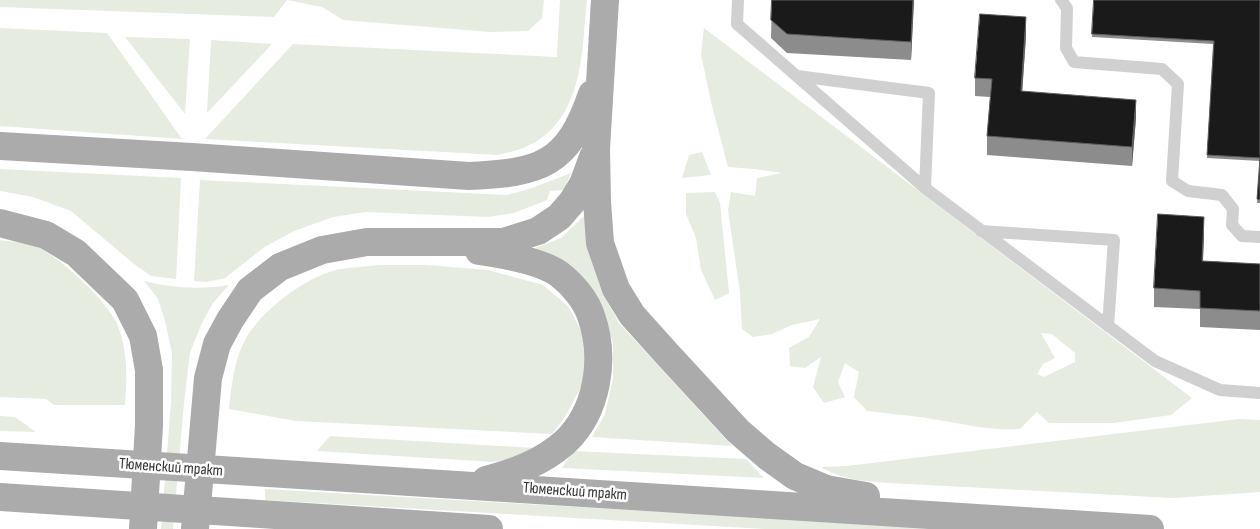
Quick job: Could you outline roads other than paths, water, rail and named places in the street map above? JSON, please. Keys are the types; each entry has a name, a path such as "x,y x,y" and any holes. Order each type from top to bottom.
{"main road":[{"path":"605,0 596,149 600,242 616,290 632,314 738,431 767,456 795,476 826,489 873,497 958,517"},
{"path":"0,146 469,176 506,174 536,168 560,153 577,132 600,71"},
{"path":"195,529 208,378 217,344 250,290 280,267 322,250 367,242 503,242 538,230 559,217 572,202 583,184 596,149"},
{"path":"0,224 46,235 76,253 126,300 143,336 149,370 143,529"},
{"path":"418,242 497,253 529,261 557,273 576,291 591,314 597,337 599,369 594,394 588,410 576,430 565,442 544,458 518,472 468,485"},
{"name":"Тюменский тракт","path":"0,456 1150,529"},
{"path":"0,497 482,529"}],"lane":[{"path":"738,0 737,24 925,188 981,231 1155,361 1220,390 1260,392"},
{"path":"1061,0 1067,8 1066,48 1074,62 1162,69 1178,84 1172,181 1188,191 1222,195 1233,209 1232,225 1242,236 1260,237"},
{"path":"797,76 929,93 925,188"},
{"path":"981,231 1114,240 1108,326"}]}
